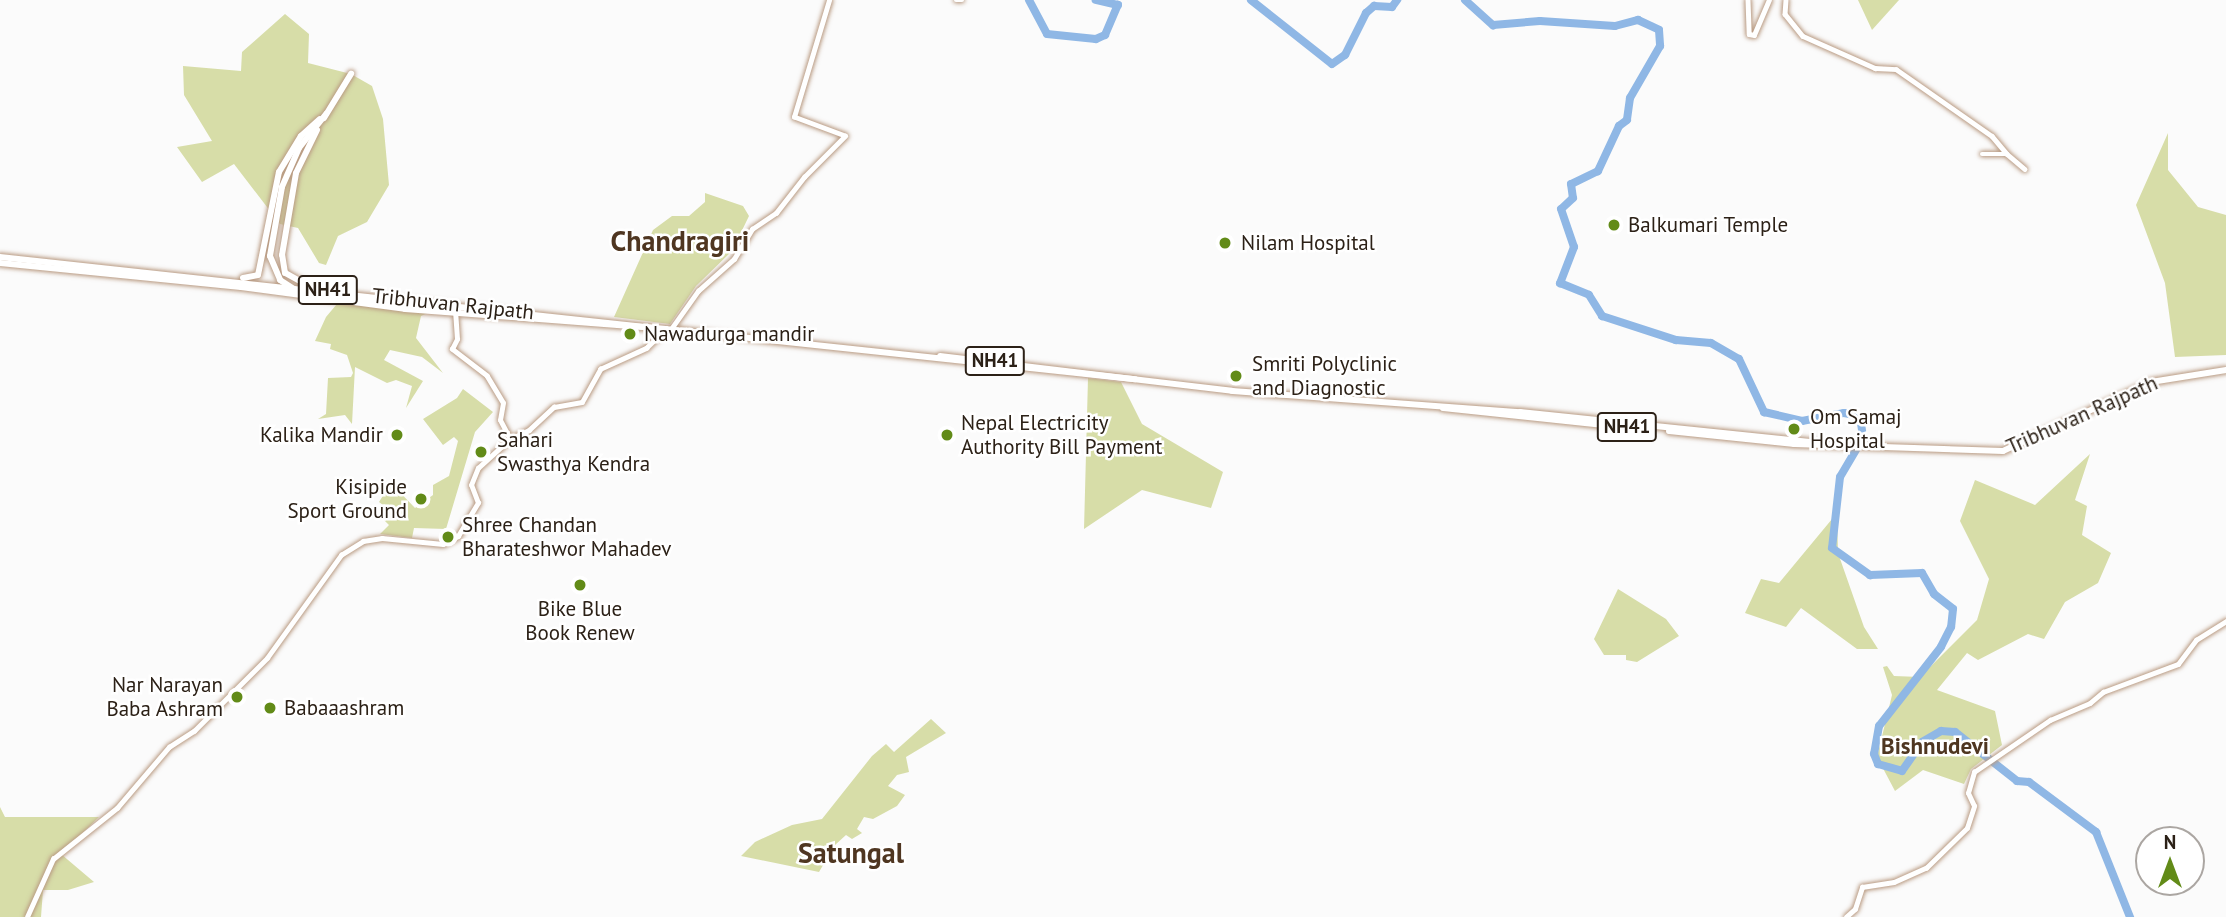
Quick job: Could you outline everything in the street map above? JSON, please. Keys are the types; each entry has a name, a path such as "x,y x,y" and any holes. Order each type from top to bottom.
{"highway":[{"path":"351,75 326,114 299,148 282,187 270,256 279,280 289,289 632,328"},
{"path":"227,279 258,275 279,172 301,136 326,114"},
{"path":"315,289 289,277 282,255 296,173 326,114"},
{"name":"Tribhuvan Rajpath","path":"0,257 227,279 668,330 1135,379 1812,442 2003,452 2151,382 2226,370"},
{"name":"Tribhuvan Rajpath","path":"0,263 454,313 654,328"}],"street":[{"path":"27,917 53,859 117,808 169,747 194,730 267,659 341,555 363,541 382,538 425,539 443,544 456,540 478,503 471,485 478,468 510,439 529,430 554,407 582,402 600,369 646,348 668,330 698,291 734,259 752,229 776,213 804,177 845,136 794,117 829,0"},
{"path":"1748,0 1749,34 1754,35 1769,0"},
{"path":"1786,0 1785,14 1803,36 1875,68 1896,69 1992,136 2007,154 2025,169"},
{"path":"1982,154 2007,154"},
{"path":"454,313 457,338 452,349 487,376 503,402 500,420 510,439"},
{"path":"1846,917 1855,909 1863,887 1894,882 1926,868 1967,828 1974,806 1968,785 1974,772 2009,747 2103,692 2178,664 2196,640 2226,621"}],"green space":[{"path":"1858,0 1899,0 1872,30"},
{"path":"285,14 309,34 308,63 351,74 372,86 383,119 389,185 367,222 338,236 326,265 319,263 298,228 280,224 234,164 202,182 177,147 212,141 184,95 183,66 241,71 242,52"},
{"path":"2168,133 2168,170 2198,207 2226,215 2226,355 2175,357 2165,283 2136,205"},
{"path":"705,193 743,206 749,216 732,251 696,286 670,324 614,317 653,230 672,216 689,216 705,202"},
{"path":"342,298 434,310 421,316 416,338 443,373 422,357 390,350 384,360 423,381 406,408 412,386 396,380 387,383 355,367 352,424 345,415 318,419 326,414 328,378 351,377 353,373 347,355 330,349 331,344 315,341 326,317"},
{"path":"1088,378 1121,382 1142,424 1223,472 1211,508 1142,490 1084,529"},
{"path":"463,389 493,412 475,432 446,529 414,528 412,538 380,534 389,525 382,518 387,508 379,502 391,483 415,508 433,495 433,485 449,476 458,441 454,437 443,445 423,419 457,398"},
{"path":"2090,454 2075,500 2087,506 2082,535 2111,553 2098,583 2065,602 2044,639 2028,634 1978,660 1967,653 1937,690 1995,711 2002,745 1971,769 1964,784 1923,770 1895,791 1877,757 1892,695 1883,667 1887,666 1894,676 1920,677 1977,620 1989,579 1960,521 1975,480 2035,505"},
{"path":"1837,513 1838,553 1864,627 1878,649 1857,649 1801,608 1786,627 1745,613 1761,579 1779,583"},
{"path":"1618,589 1666,619 1679,636 1637,662 1626,660 1626,655 1604,655 1594,639"},
{"path":"931,719 946,733 906,757 909,772 897,775 888,786 905,795 897,806 873,819 864,817 857,829 862,833 852,839 846,835 835,845 819,872 741,856 755,842 792,825 822,819 872,756 886,744 894,752"},
{"path":"0,807 5,817 99,817 61,854 94,882 68,890 43,890 41,917 0,917"}],"waterway":[{"path":"1029,0 1047,34 1096,39 1105,35 1118,5 1096,0"},
{"path":"1251,0 1332,64 1345,55 1366,13 1374,6 1392,7 1397,0"},
{"path":"1465,0 1493,25 1540,21 1615,26 1638,20 1659,30 1660,46 1630,98 1627,120 1619,126 1598,171 1571,184 1573,198 1561,209 1574,247 1560,283 1589,295 1602,316 1676,340 1711,343 1739,359 1764,412 1802,421 1844,413 1860,416 1863,438 1840,477 1832,548 1870,575 1922,573 1934,594 1953,609 1951,627 1941,647 1879,726 1874,754 1878,764 1902,771 1922,742 1941,731 1955,732 2017,781 2029,782 2096,832 2130,917"}],"place":[{"name":"Balkumari Temple","path":"1614,225"},
{"name":"Nilam Hospital","path":"1225,243"},
{"name":"Nawadurga mandir","path":"630,334"},
{"name":"Smriti Polyclinic and Diagnostic","path":"1236,376"},
{"name":"Om Samaj Hospital","path":"1794,429"},
{"name":"Kalika Mandir","path":"397,435"},
{"name":"Nepal Electricity Authority Bill Payment","path":"947,435"},
{"name":"Sahari Swasthya Kendra","path":"481,452"},
{"name":"Kisipide Sport Ground","path":"421,499"},
{"name":"Shree Chandan Bharateshwor Mahadev","path":"448,537"},
{"name":"Bike Blue Book Renew","path":"580,585"},
{"name":"Nar Narayan Baba Ashram","path":"237,697"},
{"name":"Babaaashram","path":"270,708"}],"district":[{"name":"Chandragiri","path":"680,241"},
{"name":"Bishnudevi","path":"1935,746"},
{"name":"Satungal","path":"851,853"}]}
